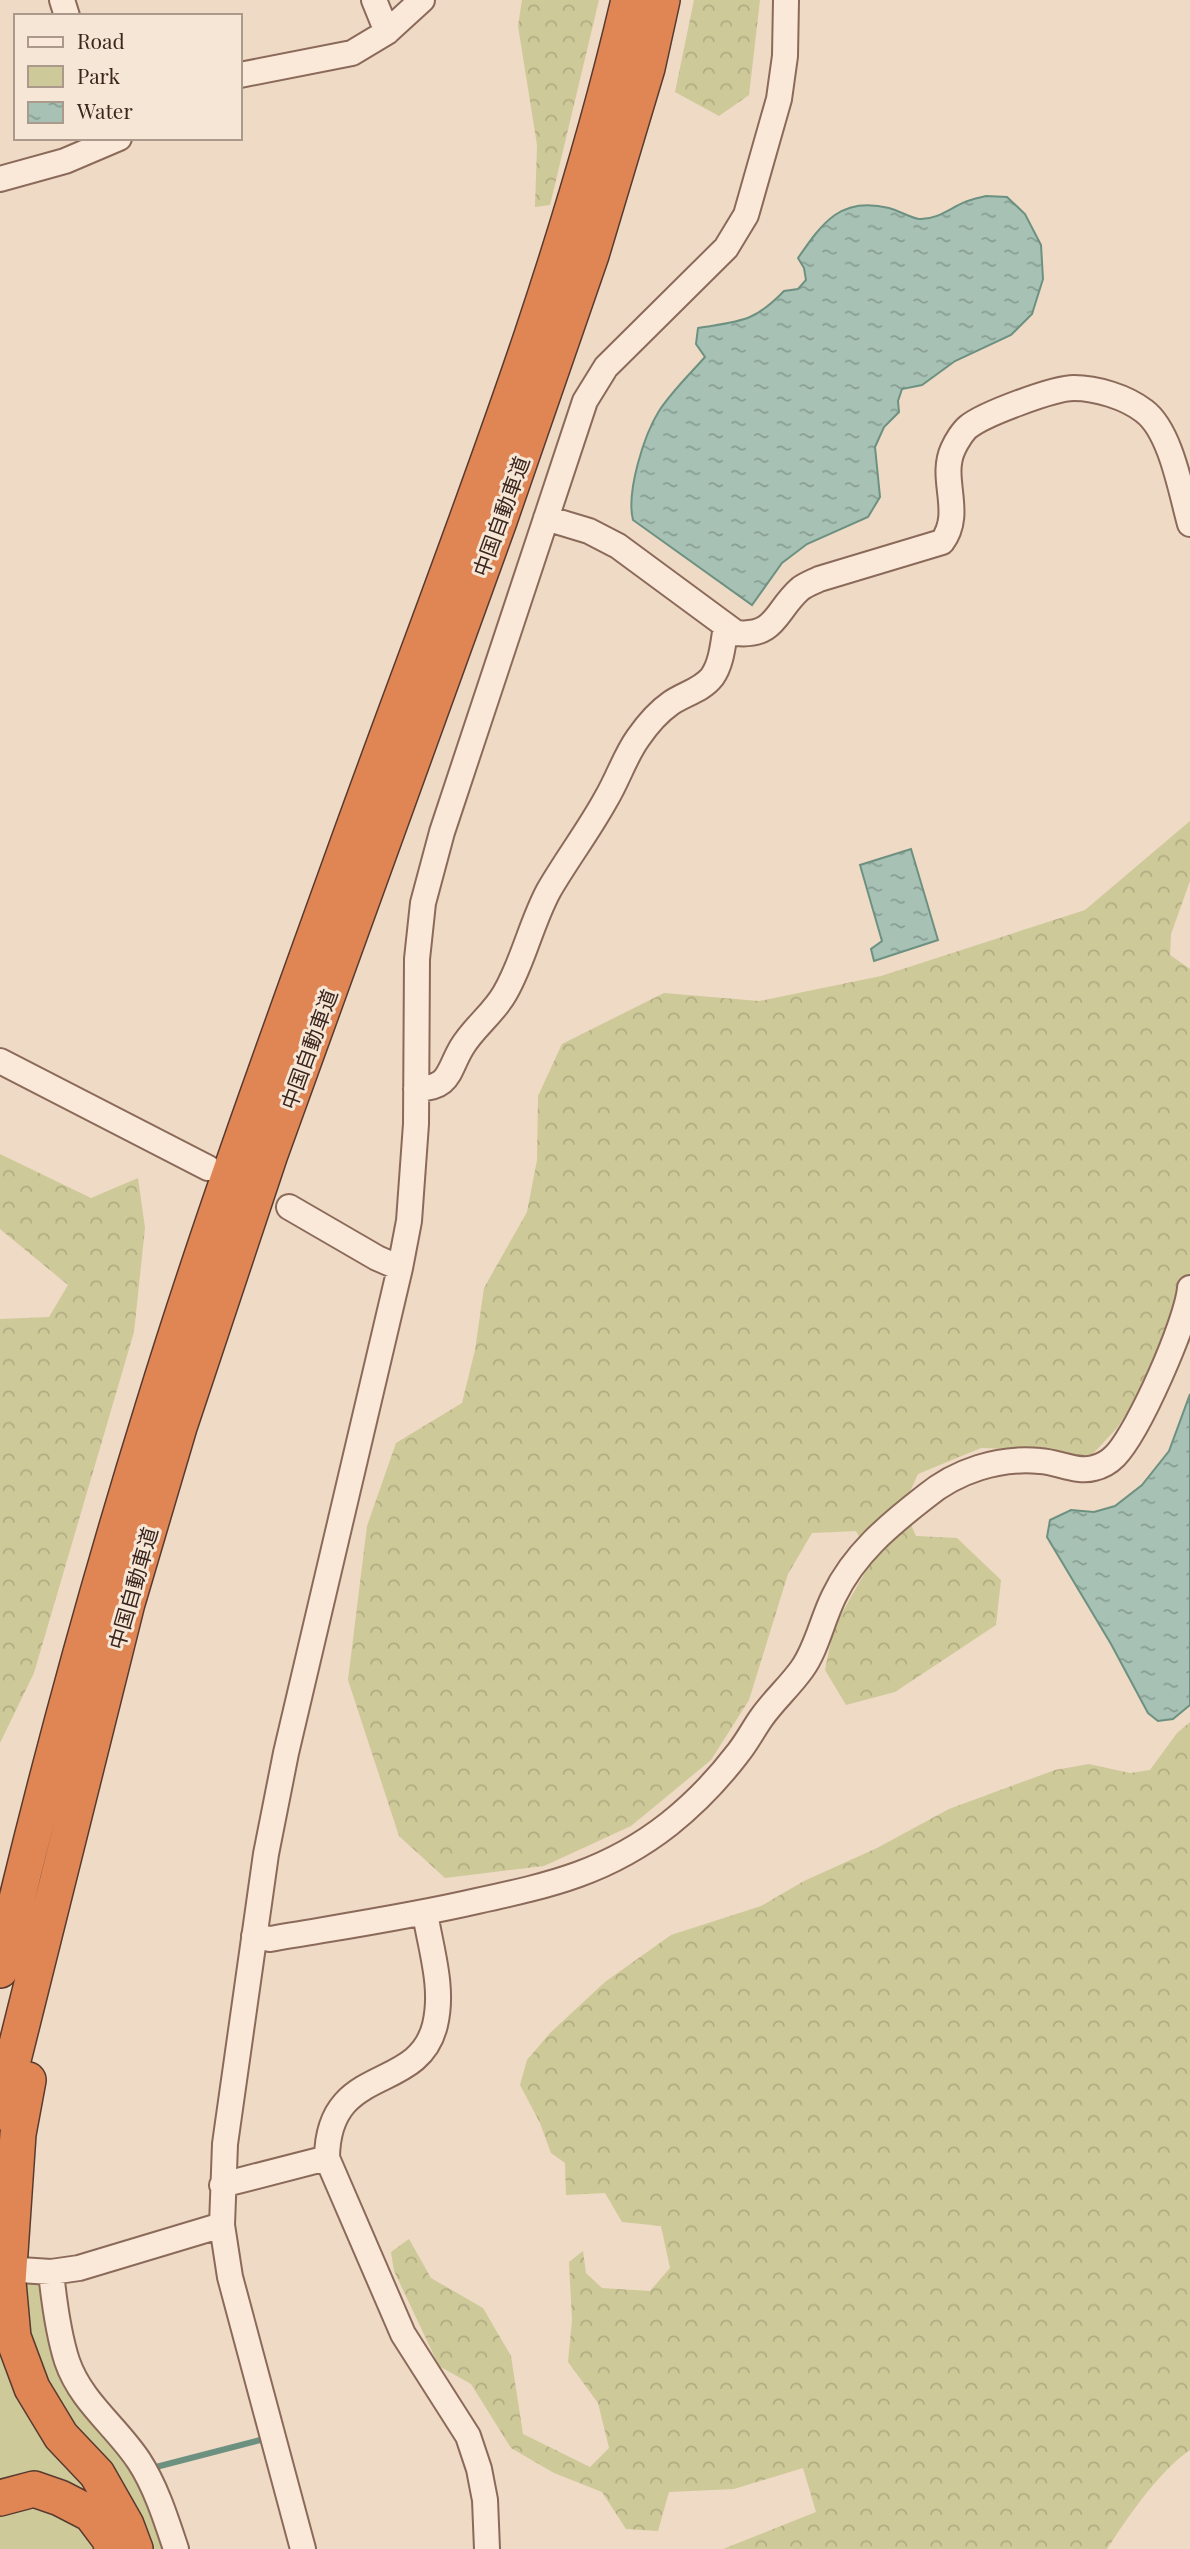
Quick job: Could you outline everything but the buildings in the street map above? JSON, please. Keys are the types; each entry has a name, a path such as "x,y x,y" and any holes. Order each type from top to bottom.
{"highway":[{"name":"中国自動車道","path":"0,1970 66,1710 153,1408 240,1142 489,462 555,270 629,0"},
{"name":"中国自動車道","path":"0,2112 127,1603 179,1427 270,1154 499,521 587,268 647,68 662,0"},
{"path":"82,1777 18,2134 8,2282 13,2337 32,2388 61,2436 97,2473 126,2525 135,2549"},
{"path":"0,2498 34,2489 60,2498 91,2514 109,2538 113,2549"}],"street":[{"path":"374,0 387,32"},
{"path":"242,75 352,53 387,32 422,0"},
{"path":"303,2549 230,2277 222,2225 222,2185 225,2144 266,1854 286,1753 409,1221 416,1089 418,959 423,903 442,832 585,401 606,367 726,248 746,215 779,99 785,56 786,0"},
{"path":"0,179 65,161 111,140"},
{"path":"546,518 589,531 618,546 736,633 750,635 763,631 801,588 819,579 942,542 951,531 953,516 949,473 952,450 967,428 983,418 1060,390 1076,388 1125,399 1146,411 1166,442 1190,524"},
{"path":"416,1089 430,1089 445,1082 463,1045 503,997 549,890 606,799 637,739 652,720 671,703 711,678 720,660 726,626"},
{"path":"2,1067 208,1168"},
{"path":"289,1207 377,1258 400,1268"},
{"path":"254,1936 270,1939 425,1913 577,1877 606,1864 669,1824 708,1787 739,1752 763,1715 804,1666 834,1595 861,1555 887,1527 938,1486 971,1470 1018,1461 1040,1461 1091,1469 1106,1464 1118,1454 1137,1423 1172,1347 1189,1300 1190,1287"},
{"path":"425,1913 440,1991 435,2027 422,2050 403,2068 348,2097 333,2117 327,2139 327,2158 404,2334 468,2436 479,2469 485,2500 487,2549"},
{"path":"222,2185 327,2158"},
{"path":"20,2270 51,2272 79,2269 222,2225"},
{"path":"51,2272 68,2362 89,2403 138,2459 163,2510 176,2549"}],"green space":[{"path":"522,0 599,0 550,205 535,207 537,145 518,26"},
{"path":"694,0 760,0 749,95 719,116 675,92"},
{"path":"1190,821 1190,881 1171,934 1170,955 1190,969 1190,1343 1159,1362 1117,1428 1089,1458 1037,1450 981,1448 918,1474 903,1507 916,1536 957,1538 1001,1580 996,1625 895,1692 846,1705 825,1670 834,1627 872,1560 856,1531 812,1533 788,1574 749,1700 711,1760 631,1826 544,1866 445,1878 399,1836 348,1680 367,1526 396,1443 462,1403 475,1350 484,1288 527,1212 537,1160 538,1096 562,1044 664,993 759,1001 881,976 1085,910"},
{"path":"0,1154 91,1198 138,1178 145,1228 134,1332 34,1673 0,1743 0,1319 49,1317 68,1285 0,1229"},
{"path":"1190,1722 1190,2450 1156,2482 1107,2549 723,2549 816,2512 803,2468 734,2489 669,2492 658,2531 626,2529 602,2492 554,2473 511,2448 471,2384 439,2366 394,2271 391,2252 409,2239 431,2278 483,2308 511,2356 523,2434 590,2467 609,2448 598,2403 568,2362 572,2320 569,2262 583,2251 586,2273 602,2288 650,2291 670,2268 661,2226 622,2222 605,2193 566,2195 565,2163 551,2153 540,2123 520,2085 527,2060 550,2033 605,1982 671,1935 761,1906 804,1881 877,1848 949,1809 1055,1770 1089,1764 1130,1773 1150,1770 1177,1733"},
{"path":"31,2277 44,2286 57,2344 130,2459 171,2549 148,2549 38,2377 17,2285"},
{"path":"0,2302 110,2511 0,2487"},
{"path":"56,2505 102,2549 0,2549 0,2511"}],"water":[{"path":"986,196 1007,197 1025,214 1041,245 1043,279 1032,314 1011,335 955,361 922,385 902,389 898,401 899,412 884,427 875,447 880,497 868,517 807,544 782,563 752,605 633,520 631,508 634,480 653,421 675,390 705,357 696,344 698,328 745,319 763,309 784,291 798,289 806,280 804,268 798,258 825,223 846,209 872,205 889,208 917,219 926,219"},
{"path":"911,849 938,940 874,961 871,949 882,941 860,865"},
{"path":"1190,1394 1190,1705 1173,1719 1158,1721 1148,1713 1111,1644 1047,1537 1050,1520 1071,1510 1094,1512 1115,1506 1142,1485 1169,1451"}],"waterway":[{"path":"156,2467 260,2440"}]}
